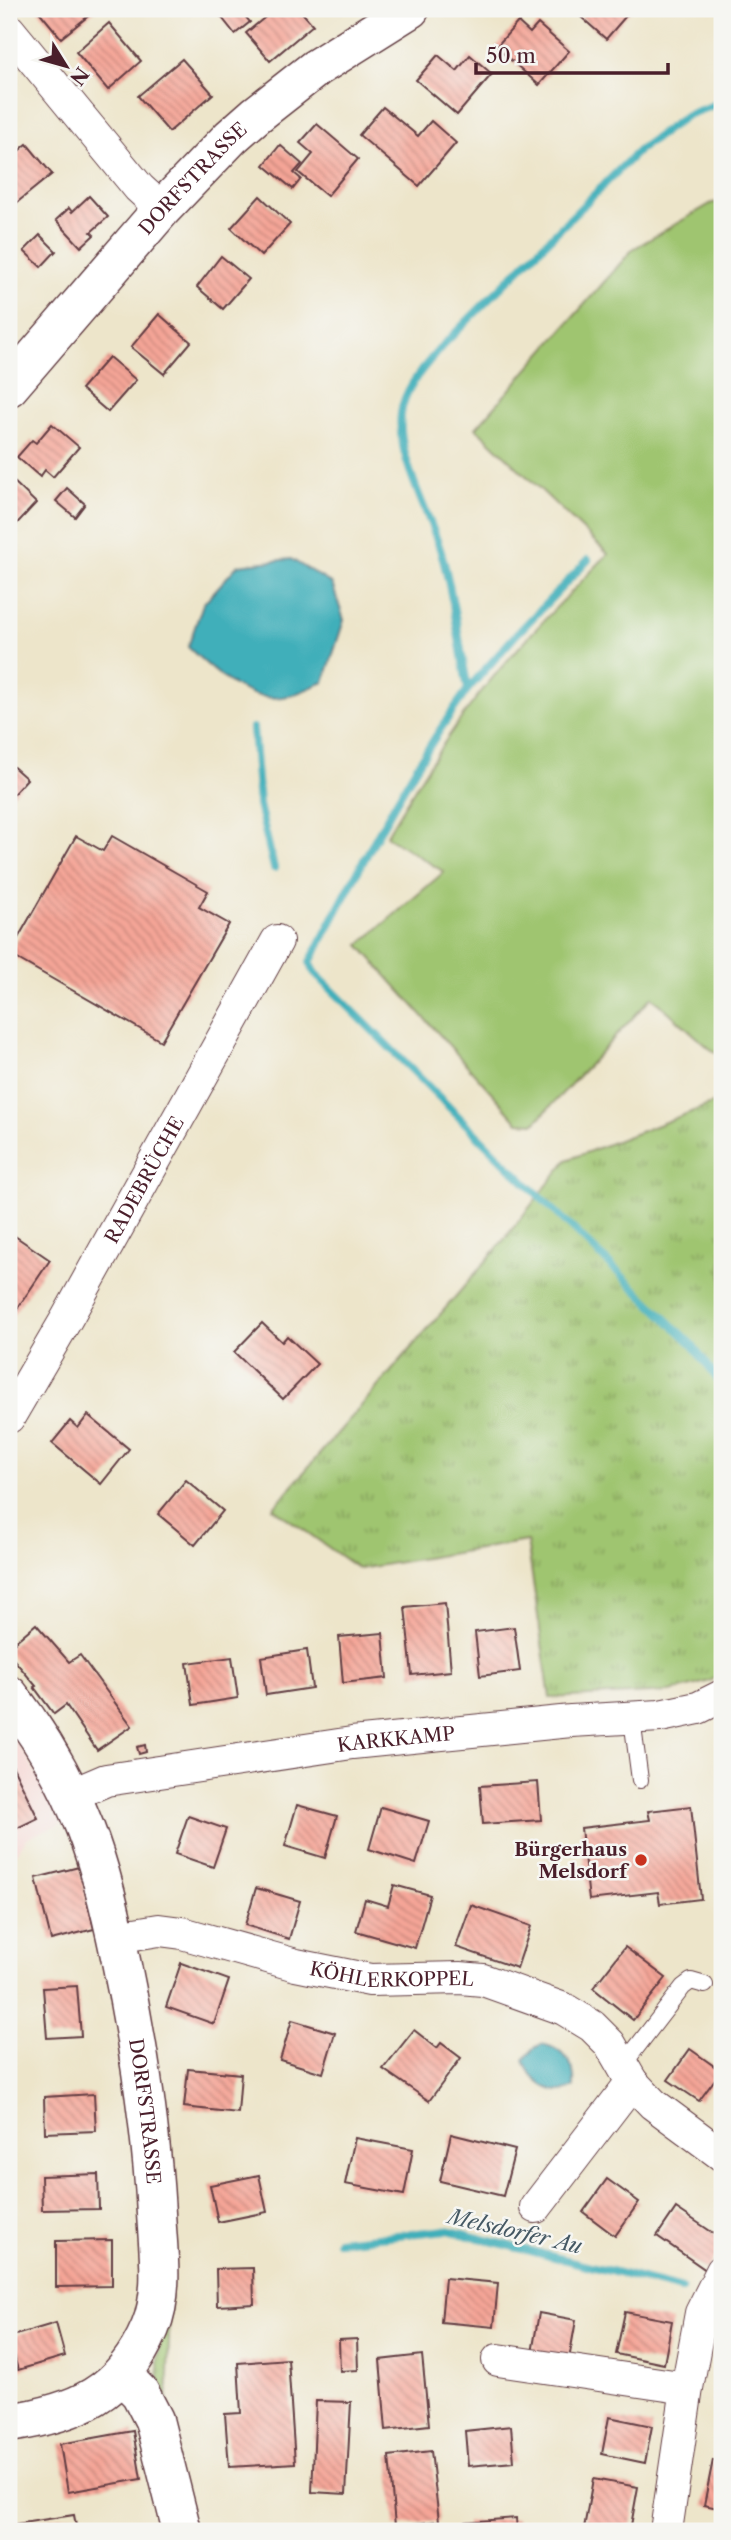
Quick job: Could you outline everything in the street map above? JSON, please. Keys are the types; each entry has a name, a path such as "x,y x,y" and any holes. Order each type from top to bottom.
{"street":[{"name":"DORFSTRASSE","path":"9,387 200,168 256,115 316,68 411,9"},
{"path":"9,30 139,188 163,209"},
{"name":"RADEBRÜCHE","path":"9,1418 277,941"},
{"name":"DORFSTRASSE","path":"9,1695 32,1725 71,1795 93,1854 116,1937 131,2008 150,2126 159,2260 154,2317 141,2346 122,2375 104,2392 68,2410 46,2417 9,2423"},
{"name":"KARKKAMP","path":"71,1795 106,1780 352,1743 681,1713 722,1696"},
{"name":"KÖHLERKOPPEL","path":"116,1937 159,1930 182,1933 296,1965 370,1980 483,1980 564,2009 592,2026 610,2044 628,2073 653,2104 722,2155"},
{"path":"536,2207 628,2073"},
{"path":"666,2531 701,2313 722,2271"},
{"path":"498,2360 687,2388"},
{"path":"122,2375 140,2393 153,2420 182,2531"}],"lane":[{"path":"632,1719 640,1780"},
{"path":"628,2073 682,1987 691,1981 705,1985"}],"shaded area":[{"path":"9,1732 28,1759 62,1823 27,1838 9,1864"}],"green space":[{"path":"722,202 722,1056 709,1048 652,997 535,1123 518,1122 359,945 444,872 386,836 429,765 492,678 608,554 476,428 633,249 712,203"},
{"path":"722,1100 722,1673 710,1681 670,1692 550,1698 527,1541 359,1569 273,1508 494,1252 567,1160"},
{"path":"170,2295 167,2413 159,2381 158,2354"}],"water":[{"path":"291,559 332,584 344,620 324,682 288,696 260,696 233,685 188,647 203,604 238,565"},
{"path":"543,2044 563,2054 571,2064 574,2087 559,2091 551,2089 532,2075 524,2060 534,2048"}],"building":[{"path":"37,9 97,9 61,38"},
{"path":"215,9 239,9 250,22 235,34"},
{"path":"275,9 299,9 313,25 270,61 246,33"},
{"path":"572,9 632,9 606,39"},
{"path":"518,22 530,33 538,24 569,51 539,85 496,47"},
{"path":"109,23 141,61 108,90 76,52"},
{"path":"438,55 457,71 470,55 492,74 457,115 416,80"},
{"path":"182,59 213,94 169,132 138,96"},
{"path":"383,107 418,136 431,121 456,143 419,186 359,135"},
{"path":"317,124 358,159 327,196 298,172 313,154 300,143"},
{"path":"27,144 52,174 9,209 9,159"},
{"path":"280,145 302,164 294,173 301,179 293,189 264,165"},
{"path":"89,196 108,217 91,232 94,235 81,247 56,220 69,208 72,212"},
{"path":"260,196 290,224 261,256 231,228"},
{"path":"40,235 56,251 41,267 24,251"},
{"path":"221,256 249,279 223,309 197,287"},
{"path":"159,314 191,342 164,374 131,347"},
{"path":"109,357 136,380 108,412 81,389"},
{"path":"52,424 79,447 53,477 45,470 40,477 17,457 32,440 36,443"},
{"path":"9,477 36,503 9,532"},
{"path":"67,488 85,504 75,517 56,501"},
{"path":"9,763 27,779 9,799"},
{"path":"76,836 103,851 112,836 208,891 199,907 229,924 161,1041 9,954"},
{"path":"9,1232 50,1260 9,1321"},
{"path":"262,1323 282,1342 287,1336 317,1364 283,1399 234,1352"},
{"path":"88,1415 129,1449 101,1484 52,1443 70,1421 78,1428"},
{"path":"186,1480 223,1511 195,1545 158,1514"},
{"path":"445,1603 451,1671 412,1675 405,1607"},
{"path":"36,1624 69,1662 80,1655 132,1726 97,1750 66,1705 54,1714 34,1687 36,1686 9,1654 9,1647"},
{"path":"514,1627 520,1671 480,1676 475,1632"},
{"path":"383,1633 387,1678 343,1683 339,1637"},
{"path":"307,1650 312,1688 266,1695 261,1657"},
{"path":"232,1657 238,1698 193,1705 187,1663"},
{"path":"145,1745 146,1752 139,1754 137,1747"},
{"path":"9,1759 38,1818 9,1832"},
{"path":"538,1782 541,1820 483,1824 480,1786"},
{"path":"297,1805 337,1816 325,1858 285,1846"},
{"name":"Bürgerhaus Melsdorf","path":"691,1806 701,1899 660,1904 658,1892 589,1900 581,1828 650,1820 648,1811"},
{"path":"381,1807 429,1821 416,1864 369,1849"},
{"path":"188,1816 226,1829 213,1867 175,1854"},
{"path":"79,1867 94,1929 51,1940 36,1878"},
{"path":"394,1885 430,1895 415,1948 356,1931 365,1899 388,1906"},
{"path":"256,1888 300,1901 289,1939 245,1925"},
{"path":"471,1905 531,1926 517,1968 456,1947"},
{"path":"625,1947 666,1978 633,2020 593,1988"},
{"path":"181,1963 229,1980 214,2024 166,2007"},
{"path":"77,1986 81,2036 47,2038 43,1988"},
{"path":"292,2020 335,2033 323,2073 280,2060"},
{"path":"414,2030 437,2048 441,2043 461,2058 429,2101 383,2069"},
{"path":"690,2049 721,2071 699,2101 668,2080"},
{"path":"188,2069 241,2074 238,2113 184,2107"},
{"path":"94,2094 96,2131 45,2133 44,2097"},
{"path":"451,2134 515,2150 503,2196 440,2181"},
{"path":"355,2138 413,2149 404,2195 345,2184"},
{"path":"98,2174 99,2209 42,2210 41,2176"},
{"path":"259,2175 267,2212 218,2222 210,2185"},
{"path":"607,2179 639,2202 615,2236 583,2212"},
{"path":"676,2208 722,2239 722,2246 706,2270 657,2236"},
{"path":"112,2240 112,2286 56,2287 56,2241"},
{"path":"253,2268 254,2304 217,2306 216,2269"},
{"path":"445,2278 498,2283 494,2327 441,2322"},
{"path":"625,2312 672,2321 664,2364 616,2354"},
{"path":"539,2313 576,2320 569,2359 532,2353"},
{"path":"56,2323 65,2356 18,2370 9,2337"},
{"path":"357,2339 358,2370 340,2371 339,2340"},
{"path":"422,2355 429,2425 386,2430 380,2360"},
{"path":"288,2359 295,2463 229,2467 225,2414 241,2413 238,2363"},
{"path":"316,2401 351,2402 346,2494 312,2492"},
{"path":"609,2417 652,2426 645,2463 602,2454"},
{"path":"511,2426 514,2462 468,2466 465,2431"},
{"path":"133,2431 141,2479 68,2492 60,2444"},
{"path":"431,2451 439,2521 395,2526 389,2456"},
{"path":"713,2460 722,2462 722,2509 704,2505"},
{"path":"593,2479 638,2487 630,2531 584,2528"},
{"path":"74,2515 77,2531 9,2531 9,2525"},
{"path":"516,2518 517,2531 467,2531 466,2522"}],"waterway":[{"path":"722,102 687,115 639,150 442,346 406,395 401,414 403,448 446,569 468,689 404,789 310,962 314,972 501,1159 691,1343 722,1385"},
{"path":"468,689 588,560"},
{"path":"253,728 259,805 274,868"},
{"name":"Melsdorfer Au","path":"338,2241 447,2230 682,2289"}],"place":[{"name":"Bürgerhaus Melsdorf","path":"641,1860"}]}
